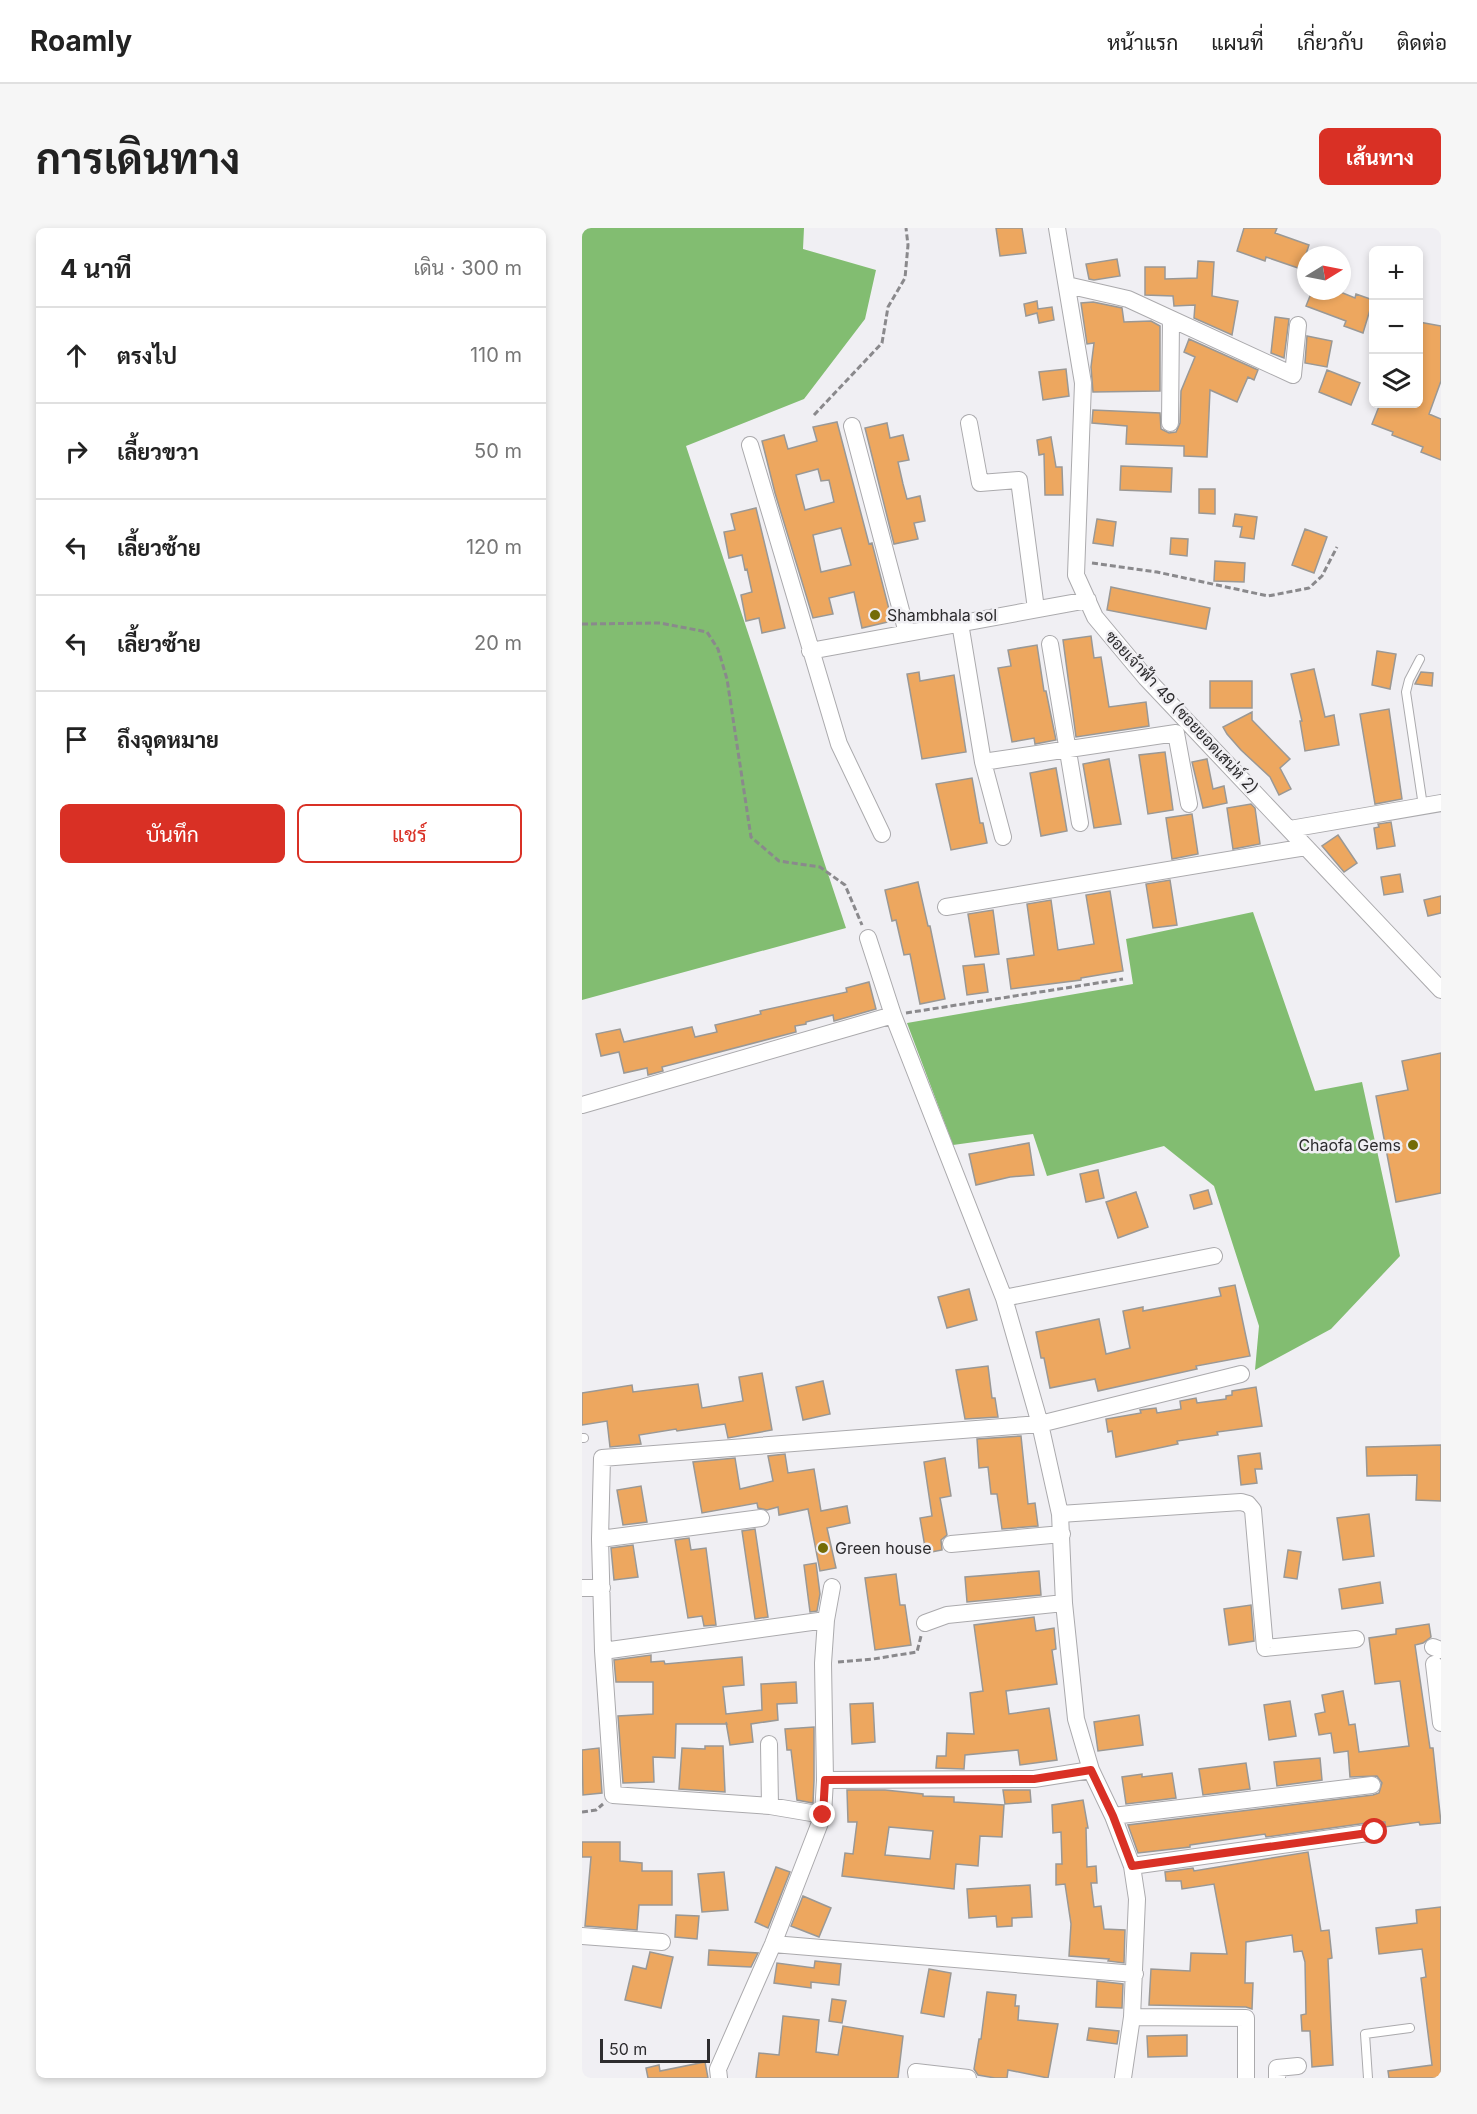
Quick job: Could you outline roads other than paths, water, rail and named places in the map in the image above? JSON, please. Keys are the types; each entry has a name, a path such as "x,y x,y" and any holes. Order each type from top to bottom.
{"street":[{"name":"ซอยเจ้าฟ้า 49 (ซอยยอดเสน่ห์ 2)","path":"1057,228 1083,383 1076,575 1095,617 1146,678 1441,990"},
{"path":"1067,285 1128,299 1293,375 1298,325"},
{"path":"1170,320 1170,423"},
{"path":"969,423 980,483 1019,480 1036,609"},
{"path":"852,426 907,633"},
{"path":"750,445 839,744 882,834"},
{"path":"810,651 1088,600"},
{"path":"960,623 983,762 1003,837"},
{"path":"1050,644 1080,823"},
{"path":"983,762 1176,733 1189,804"},
{"path":"1290,829 1441,803"},
{"path":"946,907 1306,847"},
{"path":"868,938 893,1015 1004,1298 1040,1424 1060,1514 1064,1603 1076,1719 1091,1770 1113,1816 1132,1866 1137,1899 1132,2017 1123,2078"},
{"path":"582,1105 893,1015"},
{"path":"1004,1298 1214,1256"},
{"path":"823,1815 770,1806 613,1795 603,1651 600,1539 602,1458 1040,1424 1241,1374"},
{"path":"1060,1514 1248,1504 1253,1510 1265,1648 1356,1639"},
{"path":"600,1539 761,1518"},
{"path":"951,1544 1062,1534"},
{"path":"719,2078 717,2069 773,1944 823,1815 825,1780 823,1663 826,1620 832,1587"},
{"path":"582,1588 602,1588"},
{"path":"925,1623 948,1615 1064,1603"},
{"path":"603,1651 826,1620"},
{"path":"1436,1653 1441,1723"},
{"path":"769,1744 770,1806"},
{"path":"825,1780 1034,1779 1091,1770"},
{"path":"1113,1816 1372,1785"},
{"path":"1132,1866 1375,1832"},
{"path":"582,1936 662,1942"},
{"path":"773,1944 1135,1974"},
{"path":"1132,2017 1246,2018 1245,2078"},
{"path":"1277,2078 1277,2068 1298,2066"},
{"path":"917,2078 916,2072 968,2078"}],"lane":[{"path":"1420,658 1406,692 1423,806"},
{"path":"1368,2078 1365,2034 1410,2028"}],"place":[{"name":"Shambhala sol","path":"875,615"},
{"name":"Chaofa Gems","path":"1413,1145"},
{"name":"Green house","path":"823,1548"}]}
